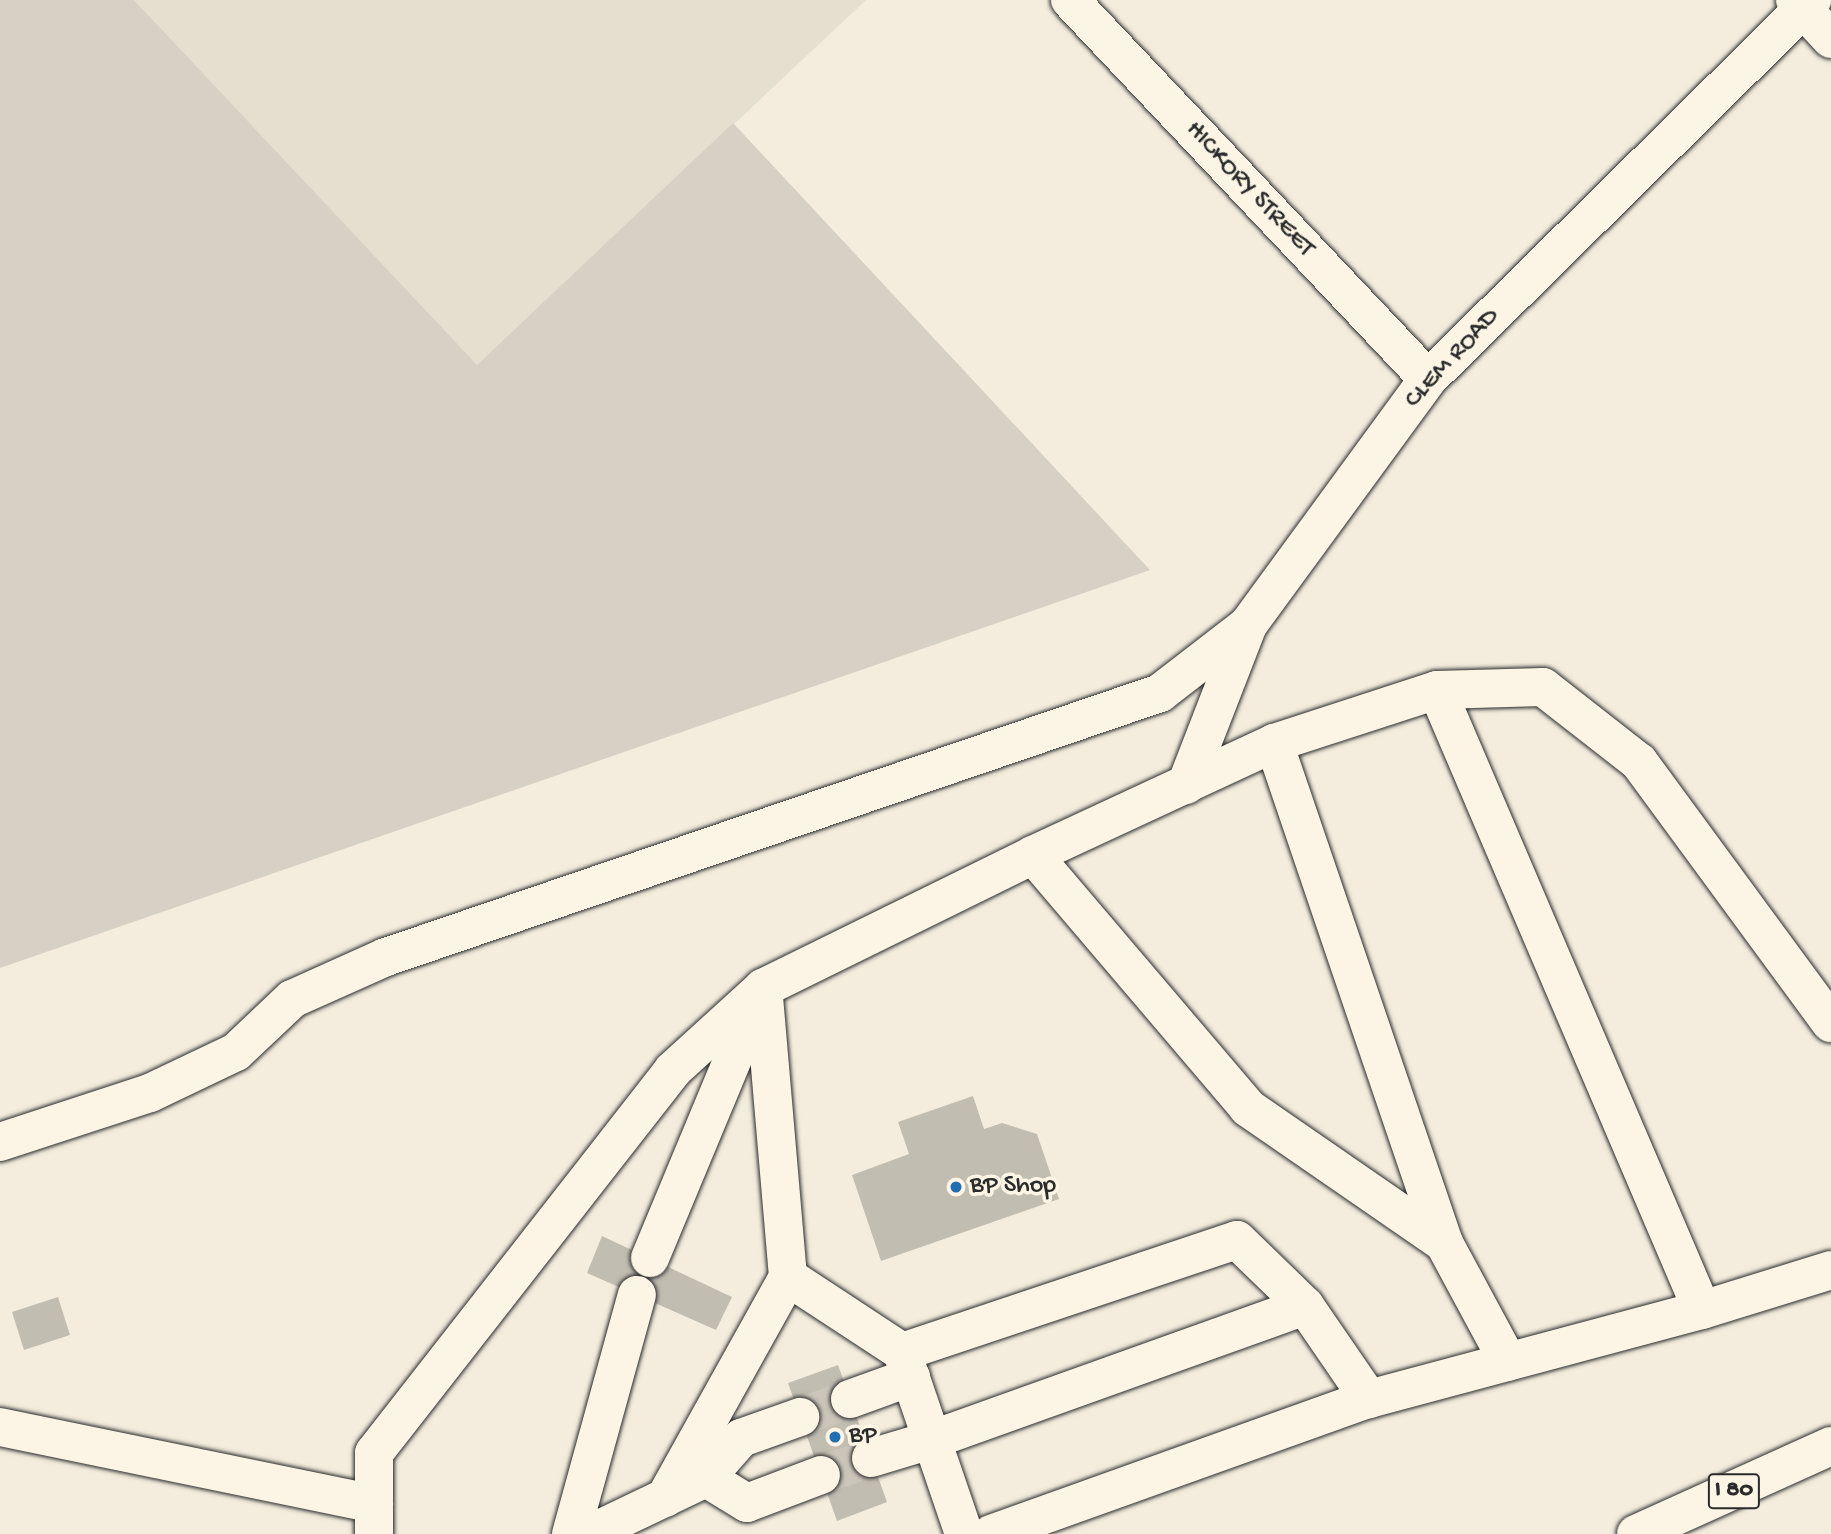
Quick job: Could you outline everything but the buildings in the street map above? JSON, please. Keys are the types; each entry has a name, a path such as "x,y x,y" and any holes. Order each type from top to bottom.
{"main road":[{"name":"HICKORY STREET","path":"1070,0 1428,379"},
{"name":"CLEM ROAD","path":"1186,785 1248,625 1428,379 1803,3"},
{"path":"1803,3 1831,39"},
{"path":"0,1142 150,1093 236,1052 292,999 386,957 1160,693 1248,625"},
{"path":"0,1427 374,1519 374,1453 673,1070 763,988 1033,855 1274,743 1437,690 1543,687 1639,762 1831,1023"},
{"path":"1437,690 1702,1310"},
{"path":"1274,743 1444,1243 1508,1362"},
{"path":"1033,855 1248,1108 1444,1243"},
{"path":"650,1258 763,988"},
{"path":"665,1498 788,1277 763,988"},
{"path":"850,1399 906,1365 1237,1240 1305,1306 1369,1399"},
{"path":"991,1534 1369,1399 1702,1310 1831,1270"},
{"path":"788,1277 906,1365 964,1534"},
{"path":"571,1534 637,1295"},
{"path":"871,1458 931,1440 1305,1306"},
{"path":"589,1534 706,1478 741,1438 800,1417"},
{"name":"I 80","path":"1636,1534 1831,1446"},
{"path":"706,1478 747,1503 821,1475"}],"shaded area":[{"path":"0,0 134,0 477,365 733,123 1150,570 0,968"},
{"path":"134,0 866,0 477,366"}],"tunnel":[{"path":"800,1417 850,1399"},
{"path":"821,1475 871,1458"}],"place":[{"name":"BP Shop","path":"956,1187"},
{"name":"BP","path":"835,1437"}]}
